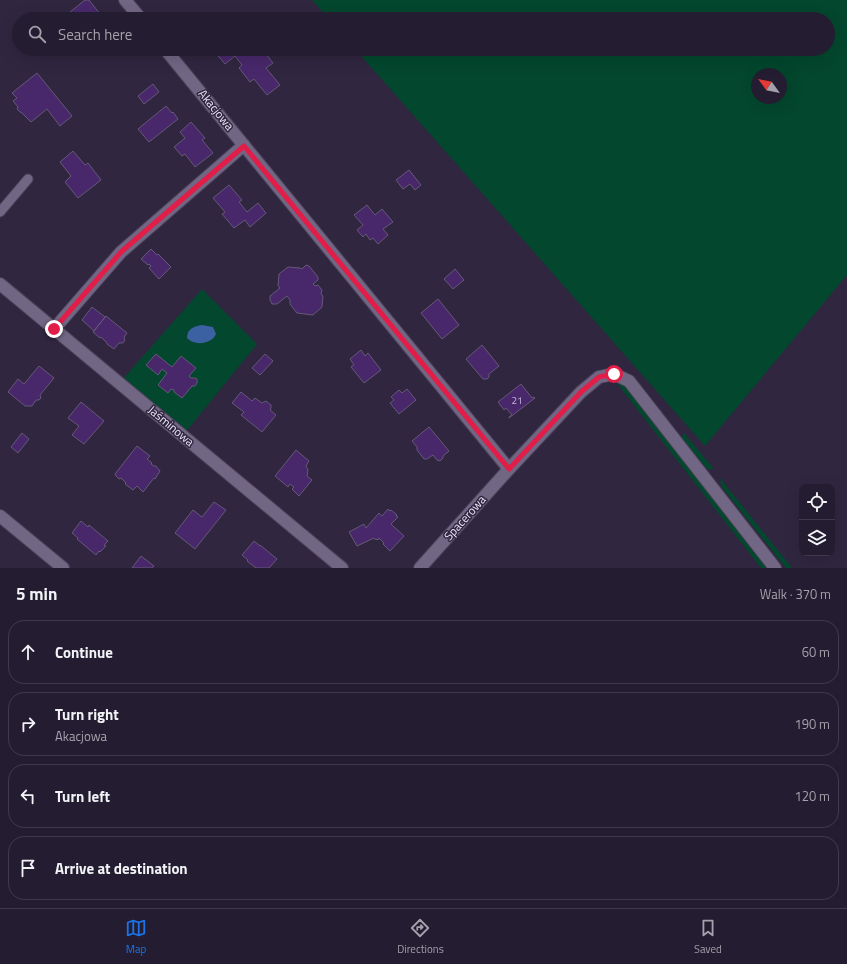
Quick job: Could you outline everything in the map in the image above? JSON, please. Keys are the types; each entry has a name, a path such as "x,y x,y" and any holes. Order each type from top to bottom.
{"street":[{"path":"125,0 135,12"},
{"name":"Akacjowa","path":"171,56 509,469"},
{"path":"54,329 121,252 244,146"},
{"name":"Jaśminowa","path":"0,284 342,568"},
{"name":"Spacerowa","path":"420,568 581,392 599,377 614,374 628,382 775,568"},
{"path":"0,516 64,568"}],"lane":[{"path":"0,212 28,179"}],"green space":[{"path":"312,0 847,0 847,275 705,446 361,56 835,56 835,12 323,12"},
{"path":"202,289 257,344 185,433 122,380"},
{"path":"612,377 622,381 769,568 761,568"},
{"path":"684,433 714,469 707,469 681,437"},
{"path":"720,478 792,568 786,568 721,486"}],"water":[{"path":"202,325 213,327 216,334 210,341 196,343 187,338 188,332 192,328"}],"building":[{"path":"85,0 89,0 98,12 70,12"},
{"path":"218,56 235,56 225,64"},
{"path":"235,56 268,56 273,63 266,68 280,85 267,95 254,79 250,82 239,68 242,65"},
{"path":"37,73 72,116 60,126 47,109 31,122 17,109 18,107 13,101 17,98 12,93"},
{"path":"153,84 159,92 144,104 138,96"},
{"path":"166,106 178,119 149,142 138,129"},
{"path":"191,122 205,138 202,140 213,153 195,167 185,154 182,156 174,147 185,138 180,132"},
{"path":"73,151 85,165 88,163 101,180 78,198 65,182 71,176 60,162"},
{"path":"409,170 421,185 415,190 410,184 403,189 396,180"},
{"path":"229,185 242,200 239,202 247,212 258,203 266,213 250,227 245,220 234,228 222,214 225,212 213,198"},
{"path":"367,205 375,215 382,209 393,222 383,229 388,235 378,244 373,238 370,240 366,234 363,237 357,230 363,225 354,215"},
{"path":"151,249 171,267 159,279 149,268 151,266 141,259"},
{"path":"306,265 309,266 318,277 318,280 313,284 315,286 318,285 322,290 322,307 313,315 297,313 290,304 290,300 287,296 277,304 272,304 270,296 280,288 278,286 279,274 288,267 302,269"},
{"path":"455,269 464,280 453,289 444,279"},
{"path":"438,299 459,325 442,339 421,313"},
{"path":"92,307 105,317 94,331 82,320"},
{"path":"106,316 127,333 124,337 125,340 123,343 119,343 114,349 93,332"},
{"path":"482,345 499,366 489,374 487,379 483,379 466,359"},
{"path":"361,350 365,356 368,353 381,370 364,383 351,367 354,365 350,359"},
{"path":"156,354 172,367 181,356 196,368 189,376 197,379 197,383 195,386 192,386 182,398 174,392 174,390 171,389 168,393 158,385 167,373 162,369 158,375 146,365"},
{"path":"265,354 273,361 260,375 252,368"},
{"path":"39,366 54,378 40,395 41,398 39,400 36,400 32,406 25,406 8,392 18,379 24,384"},
{"path":"521,384 532,398 535,398 509,418 512,415 506,408 504,410 498,402"},
{"path":"407,389 416,400 399,414 390,403 394,400 391,397 399,390 402,393"},
{"path":"241,392 252,401 255,398 262,403 266,401 271,405 270,410 276,415 262,432 241,415 244,412 232,403"},
{"path":"81,402 104,421 84,444 72,435 79,426 68,418"},
{"path":"429,427 449,451 440,461 433,455 427,459 424,459 412,441"},
{"path":"22,433 29,439 18,453 11,447"},
{"path":"137,446 150,456 147,459 160,471 143,492 137,486 133,490 115,474"},
{"path":"296,450 309,461 306,466 308,470 307,476 312,480 299,496 292,489 294,487 290,484 288,487 275,476"},
{"path":"214,502 226,510 195,549 175,533 193,510 202,517"},
{"path":"388,509 398,517 391,524 404,536 390,551 379,538 376,540 374,538 357,546 349,532 364,524 366,528 379,513 382,516"},
{"path":"81,521 88,527 89,525 108,541 104,545 106,546 96,555 72,533"},
{"path":"254,541 277,559 269,568 256,568 242,555"},
{"path":"141,556 154,566 152,568 132,568"}],"route":[{"path":"54,329 121,252 244,146 509,469 581,392 599,377 614,374"}]}
